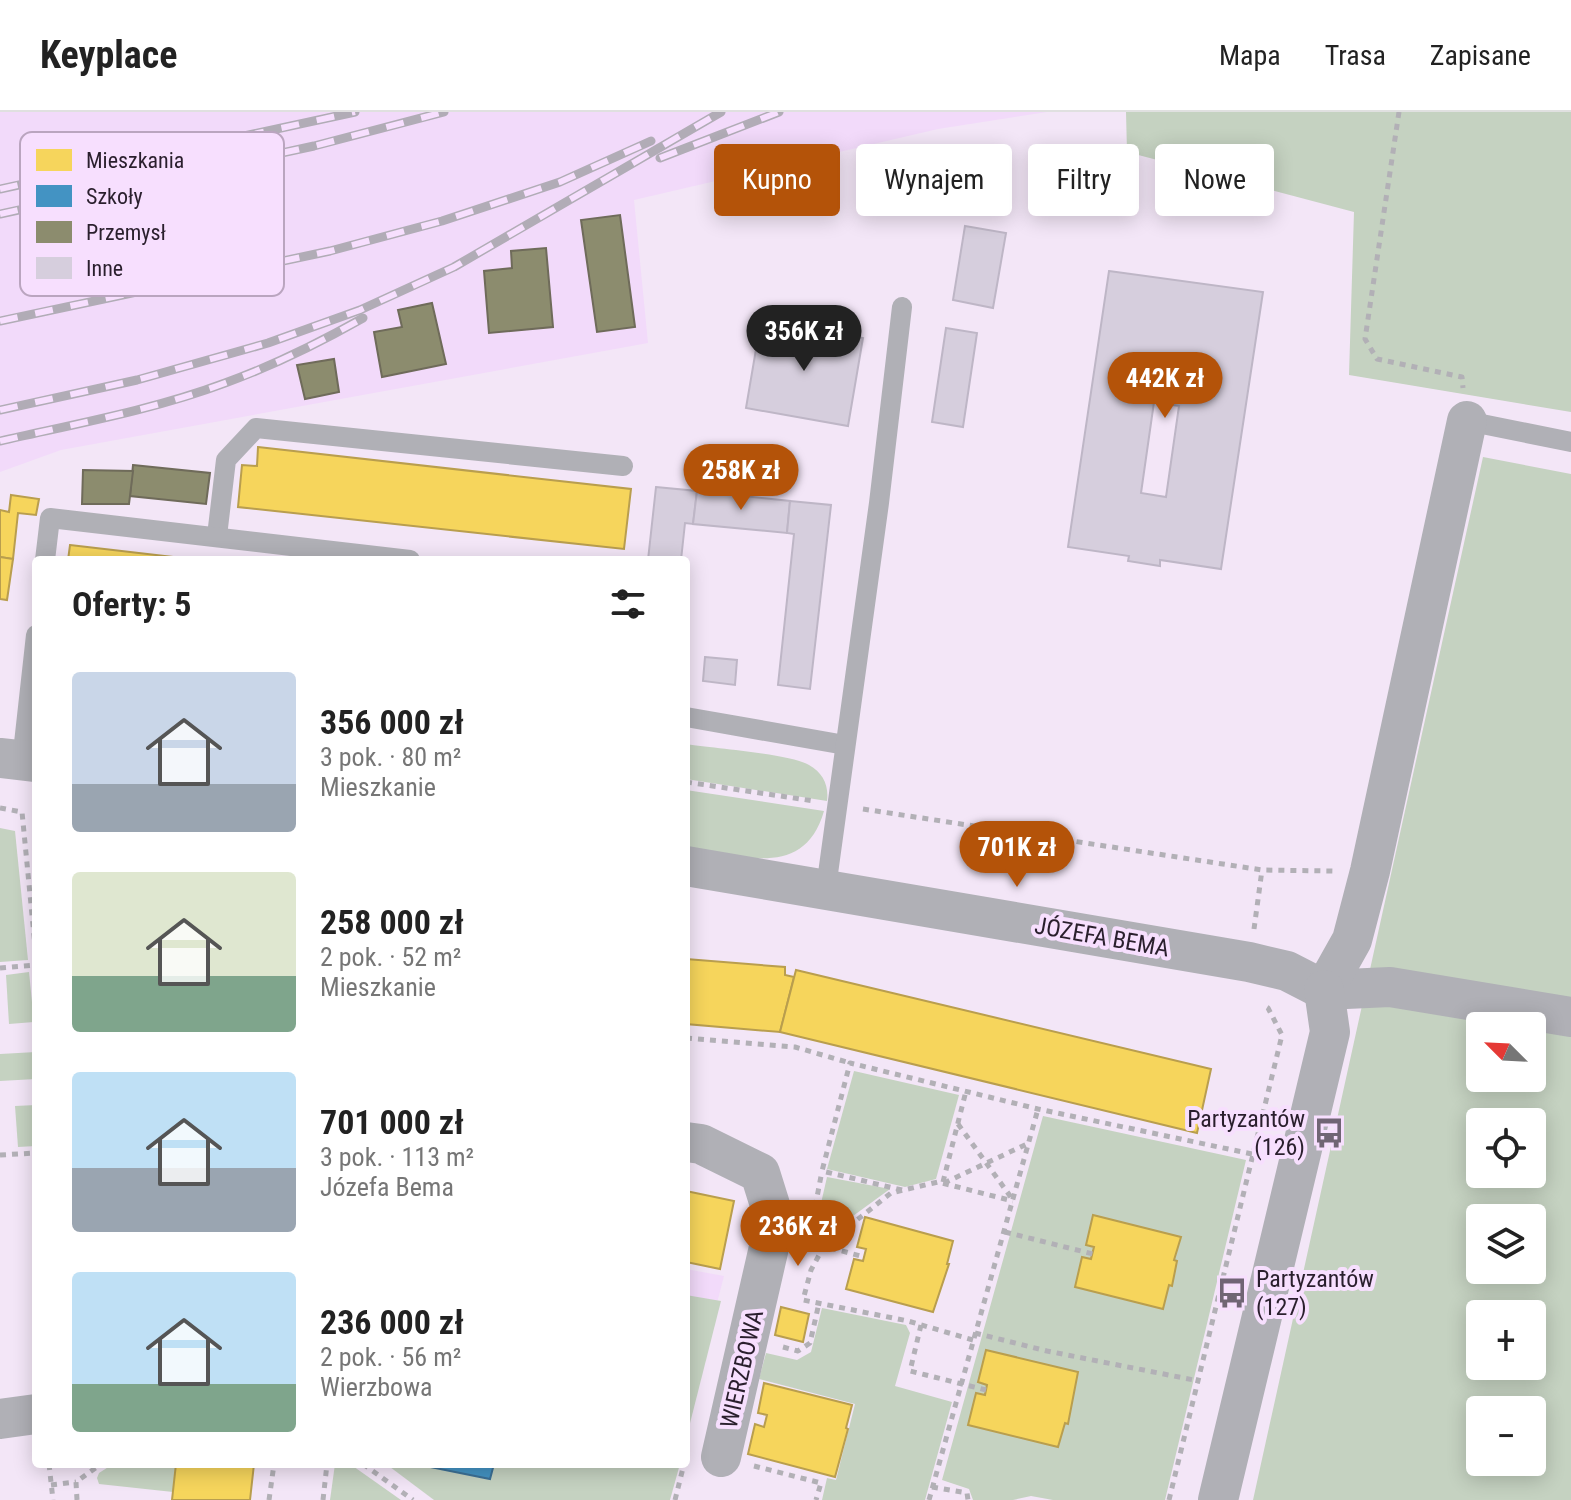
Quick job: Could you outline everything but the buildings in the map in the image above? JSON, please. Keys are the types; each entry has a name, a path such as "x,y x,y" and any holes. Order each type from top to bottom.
{"street":[{"path":"1218,1500 1330,1032 1324,990 1352,940 1370,871 1467,421"},
{"name":"JÓZEFA BEMA","path":"690,867 1249,962 1287,971 1324,990 1390,987 1571,1017"},
{"name":"WIERZBOWA","path":"690,1143 701,1144 760,1173 775,1221 719,1462"},
{"path":"0,1419 32,1415"}],"lane":[{"path":"826,888 879,503 902,307"},
{"path":"1467,421 1571,442"},
{"path":"217,536 226,460 256,428 623,466"},
{"path":"45,556 50,518 378,556"},
{"path":"19,760 32,664"},
{"path":"690,718 845,745"}],"path":[{"path":"1399,112 1365,339 1377,359 1462,377 1467,421"},
{"path":"690,783 1262,870 1370,871"},
{"path":"0,808 22,812 32,915"},
{"path":"1169,1500 1282,1035 1268,1008 1244,991 1262,870"},
{"path":"0,968 32,965"},
{"path":"690,1038 795,1047 1038,1109 1252,1154"},
{"path":"850,1063 822,1171 809,1242 864,1257"},
{"path":"943,1183 966,1091"},
{"path":"929,1500 1038,1109"},
{"path":"958,1124 1013,1201"},
{"path":"943,1183 1029,1143"},
{"path":"0,1155 32,1153"},
{"path":"822,1171 902,1190"},
{"path":"1013,1201 938,1182 891,1193 824,1246 811,1270 803,1300 1199,1381"},
{"path":"1005,1232 1093,1254"},
{"path":"776,1345 798,1351 810,1343 819,1303"},
{"path":"921,1325 910,1371 986,1390"},
{"path":"675,1500 719,1462 821,1483 816,1500"},
{"path":"49,1468 53,1500"},
{"path":"51,1485 76,1482 95,1468"},
{"path":"269,1500 273,1468"},
{"path":"323,1500 327,1468"},
{"path":"369,1468 413,1500"},
{"path":"76,1482 77,1500"},
{"path":"932,1487 967,1493 968,1500"}],"shaded area":[{"path":"0,112 1047,112 938,129 874,144 856,144 856,148 840,152 840,144 714,144 714,181 634,200 648,343 61,450 0,472"},
{"path":"690,1270 724,1276 690,1407"}],"green space":[{"path":"1126,112 1571,112 1571,412 1349,375 1354,212 1274,191 1274,144 1155,144 1155,159 1139,155 1139,144 1127,144"},
{"path":"1483,457 1571,474 1571,1500 1253,1500"},
{"path":"690,745 800,761 814,768 821,776 826,785 827,801 690,780"},
{"path":"690,791 824,811 815,833 801,847 786,855 748,858 690,848"},
{"path":"0,828 15,831 28,960 0,962"},
{"path":"29,972 32,1022 9,1024 6,975"},
{"path":"32,1052 32,1079 0,1081 0,1054"},
{"path":"854,1071 959,1095 936,1179 905,1187 827,1169"},
{"path":"32,1105 32,1146 18,1147 15,1106"},
{"path":"1043,1116 1246,1160 1165,1500 1053,1500 1031,1496 1013,1500 973,1500 969,1489 942,1480"},
{"path":"827,1177 890,1189 820,1240 814,1234"},
{"path":"690,1296 721,1301 690,1423"},
{"path":"822,1308 906,1325 910,1333 895,1386 952,1402 925,1500 822,1500 827,1478 836,1480 855,1404 759,1379 766,1353 797,1360 811,1352"},
{"path":"107,1468 176,1468 173,1492 99,1484 99,1473"},
{"path":"334,1468 356,1468 401,1500 330,1500"},
{"path":"391,1468 679,1468 670,1500 434,1500"}],"railway":[{"path":"263,132 355,112"},
{"path":"284,152 444,112"},
{"path":"0,410 137,380 268,343 360,310 454,267 721,112"},
{"path":"660,158 779,112"},
{"path":"284,261 442,221 560,182 651,141"},
{"path":"0,189 20,185"},
{"path":"0,214 20,210"},
{"path":"0,321 118,296"},
{"path":"0,441 114,416 198,393 278,362 363,318"}],"place":[{"name":"Partyzantów (126)","path":"1329,1133"},
{"name":"Partyzantów (127)","path":"1232,1293"}]}
